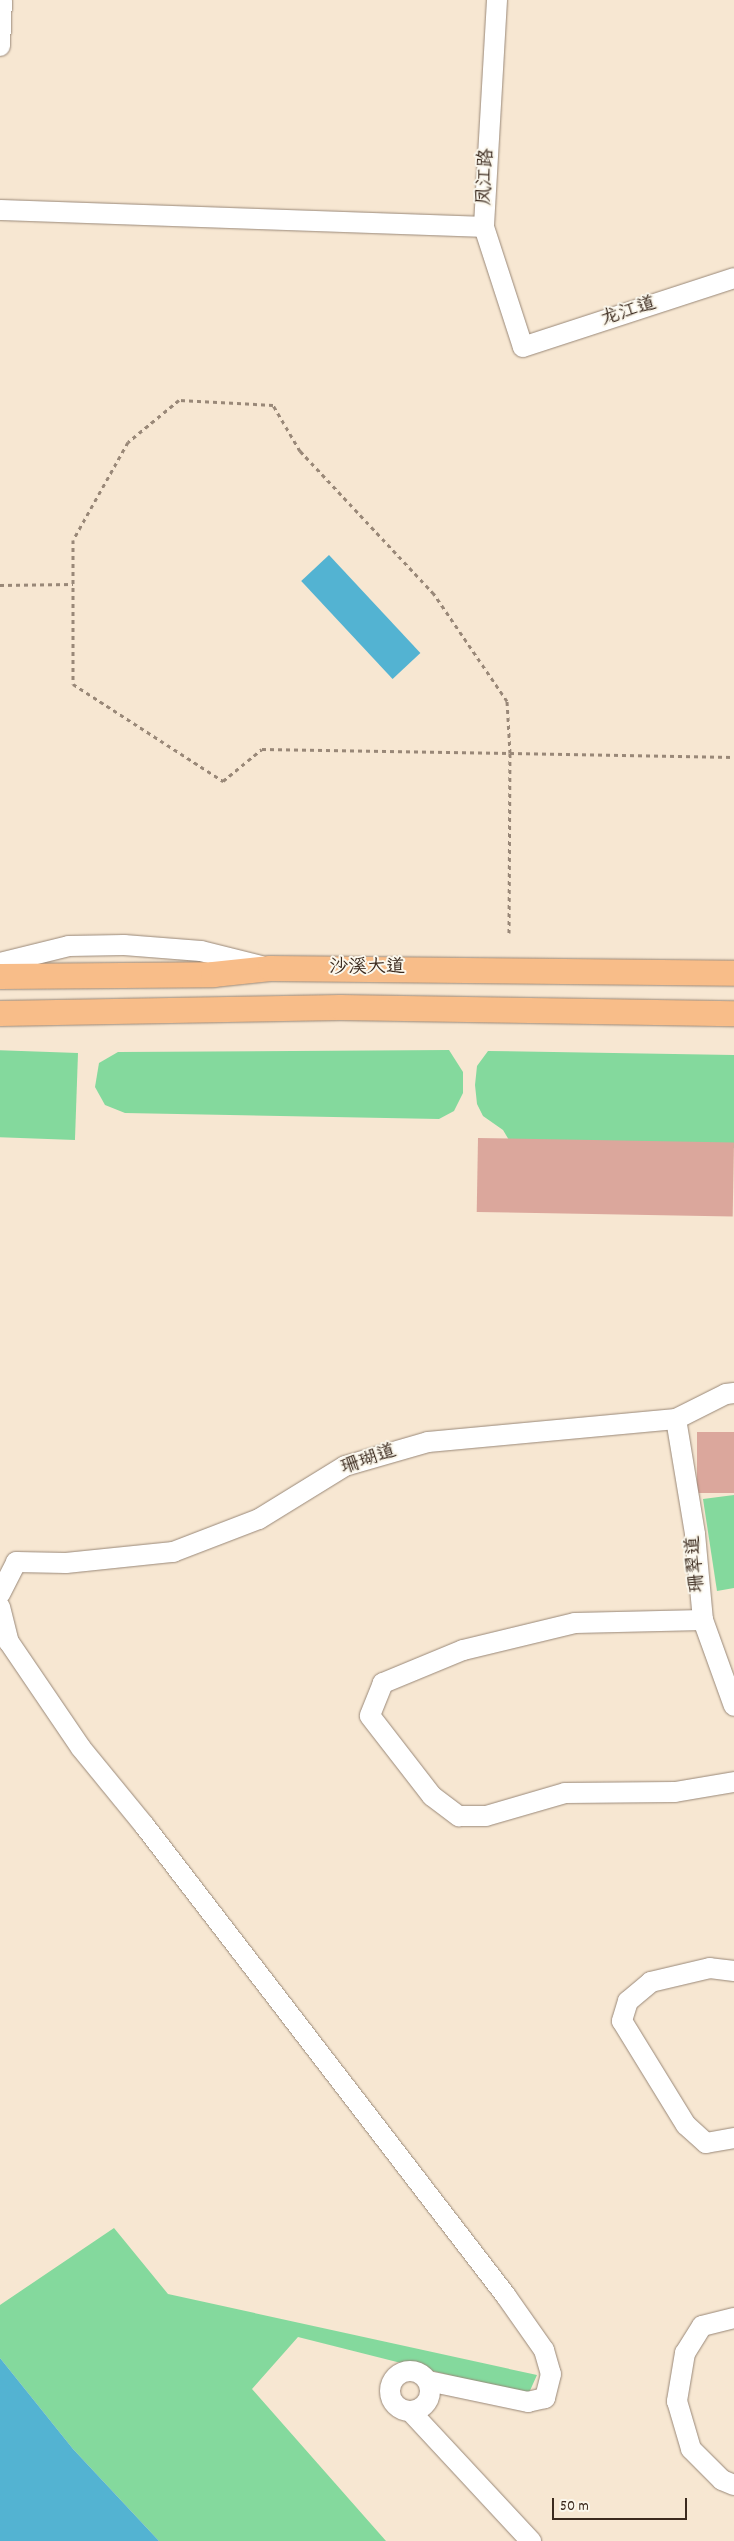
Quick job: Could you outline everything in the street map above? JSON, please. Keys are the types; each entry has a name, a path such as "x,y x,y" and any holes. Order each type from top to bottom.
{"main road":[{"name":"沙溪大道","path":"0,976 213,974 270,968 734,973"},
{"name":"沙溪大道","path":"0,1013 340,1007 734,1013"}],"street":[{"path":"0,46 2,0"},
{"name":"凤江路","path":"496,0 484,227 523,347"},
{"path":"0,210 484,227"},
{"name":"龙江道","path":"523,347 734,278"},
{"path":"0,963 69,946 124,945 201,950 270,968"},
{"name":"珊瑚道","path":"0,1594 16,1562 66,1563 173,1552 259,1520 345,1466 428,1442 676,1419 726,1394 734,1393"},
{"name":"珊翠道","path":"676,1419 695,1534 702,1620 734,1706"},
{"path":"0,1607 9,1642 81,1748 144,1825 506,2296 544,2350 551,2374 545,2398 528,2402 428,2381 411,2370 393,2379 390,2392 394,2403 410,2411 531,2541"},
{"path":"702,1620 575,1623 463,1650 383,1683 370,1716 432,1796 459,1816 486,1816 565,1792 675,1792 734,1782"},
{"path":"734,1970 710,1968 651,1982 628,2001 622,2021 686,2125 706,2143 734,2138"},
{"path":"734,2318 702,2326 685,2352 678,2401 691,2450 722,2480 734,2485"},
{"path":"410,2411 428,2402 431,2388 428,2381"}],"path":[{"path":"509,933 510,753 507,701 434,594 300,451 273,405 179,400 128,442 73,540 73,684 222,781 262,749 510,753 734,757"},
{"path":"0,585 73,584"}],"green space":[{"path":"0,1050 78,1053 75,1140 0,1137"},
{"path":"449,1050 463,1072 463,1093 454,1111 439,1119 125,1113 105,1105 95,1087 99,1063 118,1052"},
{"path":"488,1051 734,1055 734,1148 512,1145 503,1130 483,1116 477,1104 475,1085 477,1066"},
{"path":"734,1495 734,1588 717,1591 703,1499"},
{"path":"114,2228 168,2294 537,2375 528,2395 298,2337 252,2389 386,2541 159,2541 73,2449 0,2358 0,2305"}],"water":[{"path":"329,555 420,653 393,679 301,581"},
{"path":"0,2358 73,2449 159,2541 0,2541"}],"building":[{"path":"478,1138 734,1142 733,1216 477,1212"},
{"path":"697,1432 734,1432 734,1493 697,1493"}]}
